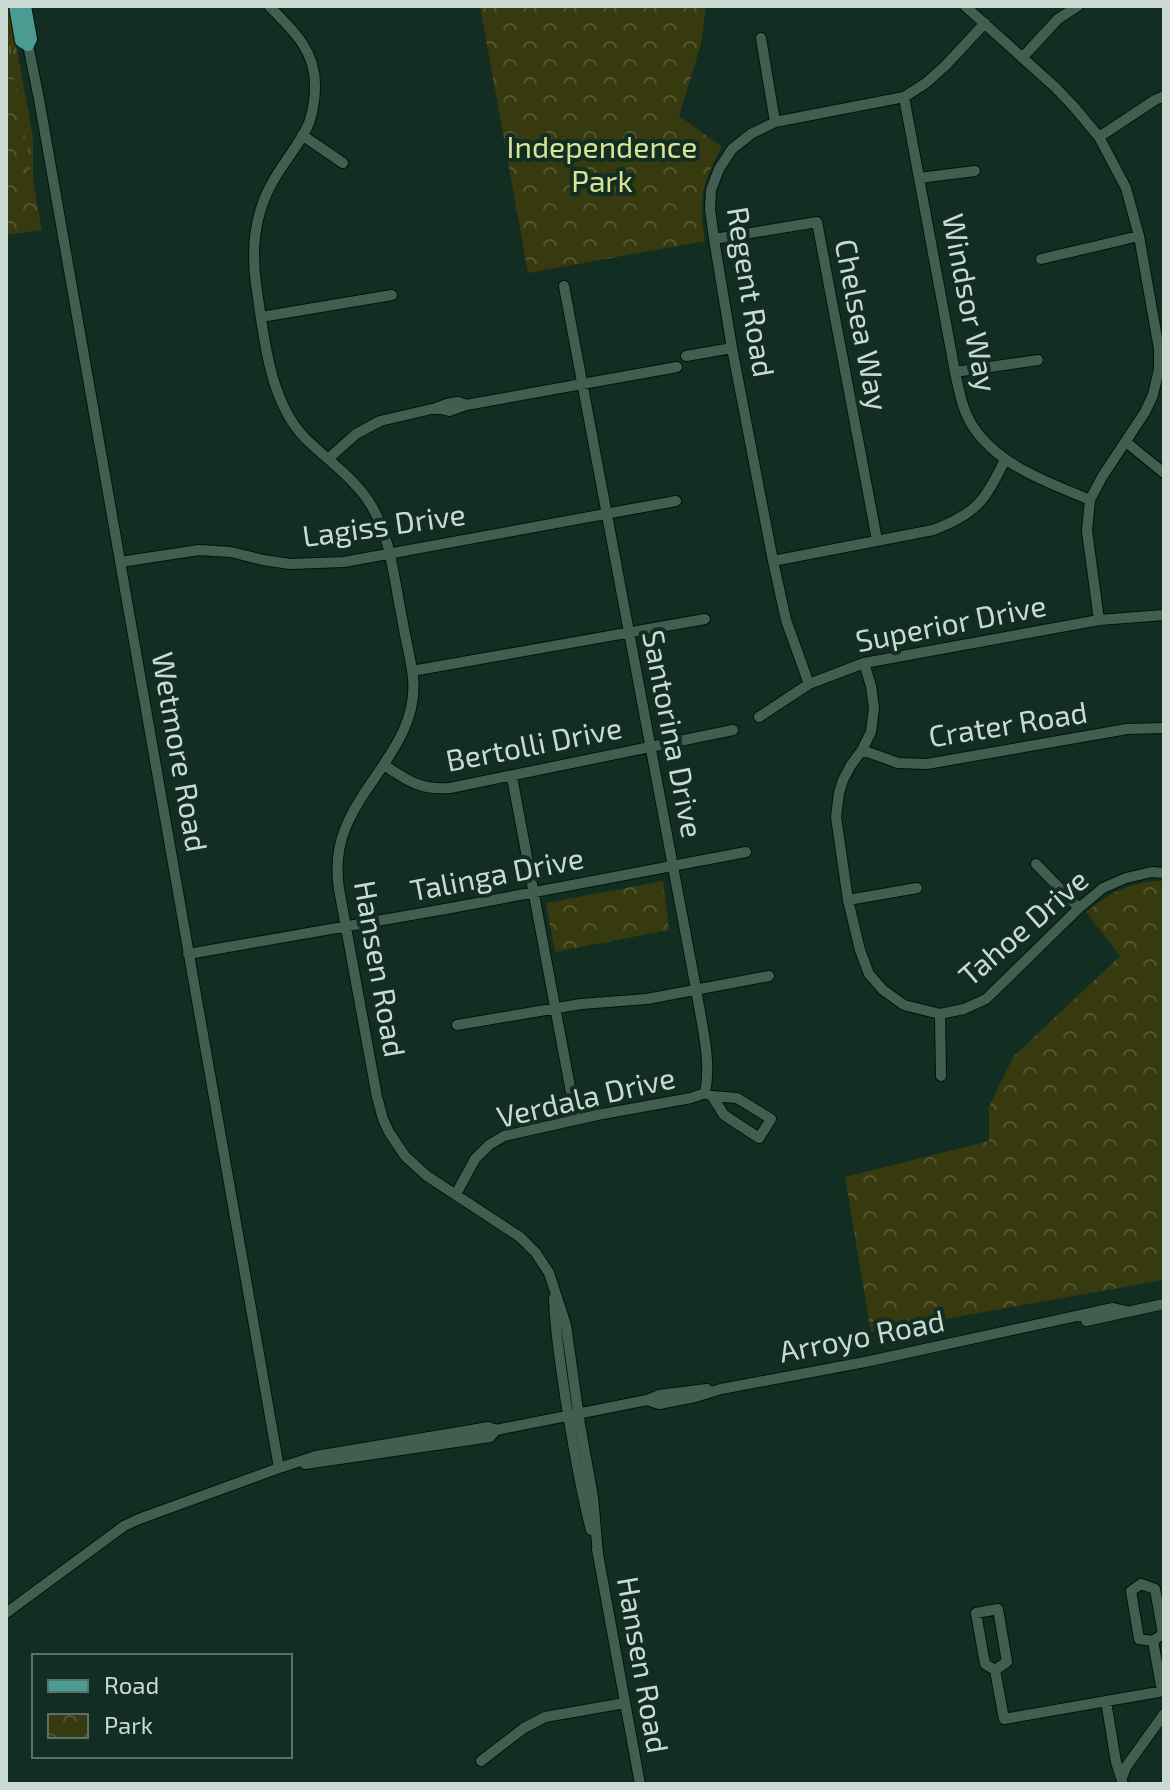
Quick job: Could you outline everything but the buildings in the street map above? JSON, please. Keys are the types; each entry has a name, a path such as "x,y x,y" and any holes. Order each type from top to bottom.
{"main road":[{"name":"Wetmore Road","path":"15,6 21,41 28,45 31,39 25,6"}],"street":[{"name":"Hansen Road","path":"269,6 303,43 315,75 309,123 270,186 257,224 253,255 272,376 283,407 297,429 370,502 383,530 389,554 414,680 403,733 354,810 338,851 338,881 377,1097 383,1119 414,1165 520,1237 543,1262 553,1284 566,1325 574,1414 593,1497 598,1554 640,1784"},
{"path":"965,6 1075,108 1099,137 1126,188 1139,236 1159,349 1159,369 1145,412 1090,500 1087,531 1099,620"},
{"path":"1022,58 1058,19 1078,6"},
{"name":"Regent Road","path":"809,684 786,620 773,561 732,348 710,209 711,190 719,169 732,149 751,134 775,122 904,97 945,66 985,23"},
{"path":"761,38 775,122"},
{"name":"Wetmore Road","path":"28,45 279,1468"},
{"path":"1099,137 1164,96"},
{"name":"Windsor Way","path":"904,97 955,372 961,400 971,423 986,444 1005,460 1090,500"},
{"path":"302,135 343,163"},
{"path":"919,178 975,171"},
{"name":"Chelsea Way","path":"714,239 817,222 877,540"},
{"path":"1041,259 1139,236"},
{"name":"Santorina Drive","path":"564,286 696,989 708,1094"},
{"path":"261,317 392,295"},
{"path":"686,356 732,348"},
{"path":"955,372 1038,360"},
{"path":"328,459 350,438 387,419 458,402 466,405 677,367"},
{"path":"1126,442 1164,473"},
{"path":"773,561 933,530 956,521 974,509 990,489 1005,460"},
{"name":"Lagiss Drive","path":"120,562 199,550 231,552 297,564 352,561 676,501"},
{"name":"Superior Drive","path":"759,717 809,684 864,663 1099,620 1164,615"},
{"path":"412,671 705,619"},
{"name":"Tahoe Drive","path":"864,663 874,708 871,732 843,780 836,817 848,900 860,950 869,974 883,990 904,1005 940,1014 964,1009 986,999 1103,888 1126,878 1152,872 1164,873"},
{"name":"Crater Road","path":"862,750 898,763 927,764 1127,729 1164,728"},
{"name":"Bertolli Drive","path":"384,765 415,784 431,789 450,788 733,730"},
{"path":"512,777 576,1119"},
{"name":"Talinga Drive","path":"188,954 746,852"},
{"path":"1036,864 1079,908"},
{"path":"848,900 917,888"},
{"path":"457,1025 581,1004 647,999 769,976"},
{"path":"940,1014 941,1076"},
{"path":"708,1094 737,1098 771,1119 759,1138 724,1115 708,1094"},
{"name":"Verdala Drive","path":"456,1194 475,1159 497,1140 576,1119 708,1094"},
{"name":"Arroyo Road","path":"6,1613 124,1526 279,1468 490,1437 496,1430 659,1395 694,1389 721,1389 1164,1304"},
{"path":"1141,1584 1155,1589 1163,1634 1153,1641 1139,1639 1131,1591 1141,1584"},
{"path":"995,1670 1007,1662 998,1609 976,1613 985,1664 995,1670 1004,1719 1163,1691 1153,1641"},
{"path":"1106,1701 1122,1781"},
{"path":"481,1761 524,1728 545,1717 625,1703"},
{"path":"1122,1781 1126,1767 1164,1714"},
{"path":"1113,1742 1125,1750 1140,1747"}],"green space":[{"path":"6,6 9,6 33,137 33,225 6,230"},
{"name":"Independence Park","path":"480,6 706,6 701,44 679,116 722,147 703,192 705,241 528,273"},
{"path":"6,35 42,230 6,235"},
{"path":"663,881 669,930 555,952 546,903"},
{"path":"1164,881 1164,1280 871,1332 845,1177 989,1141 989,1107 1013,1057 1120,956 1086,912 1117,891"}]}
